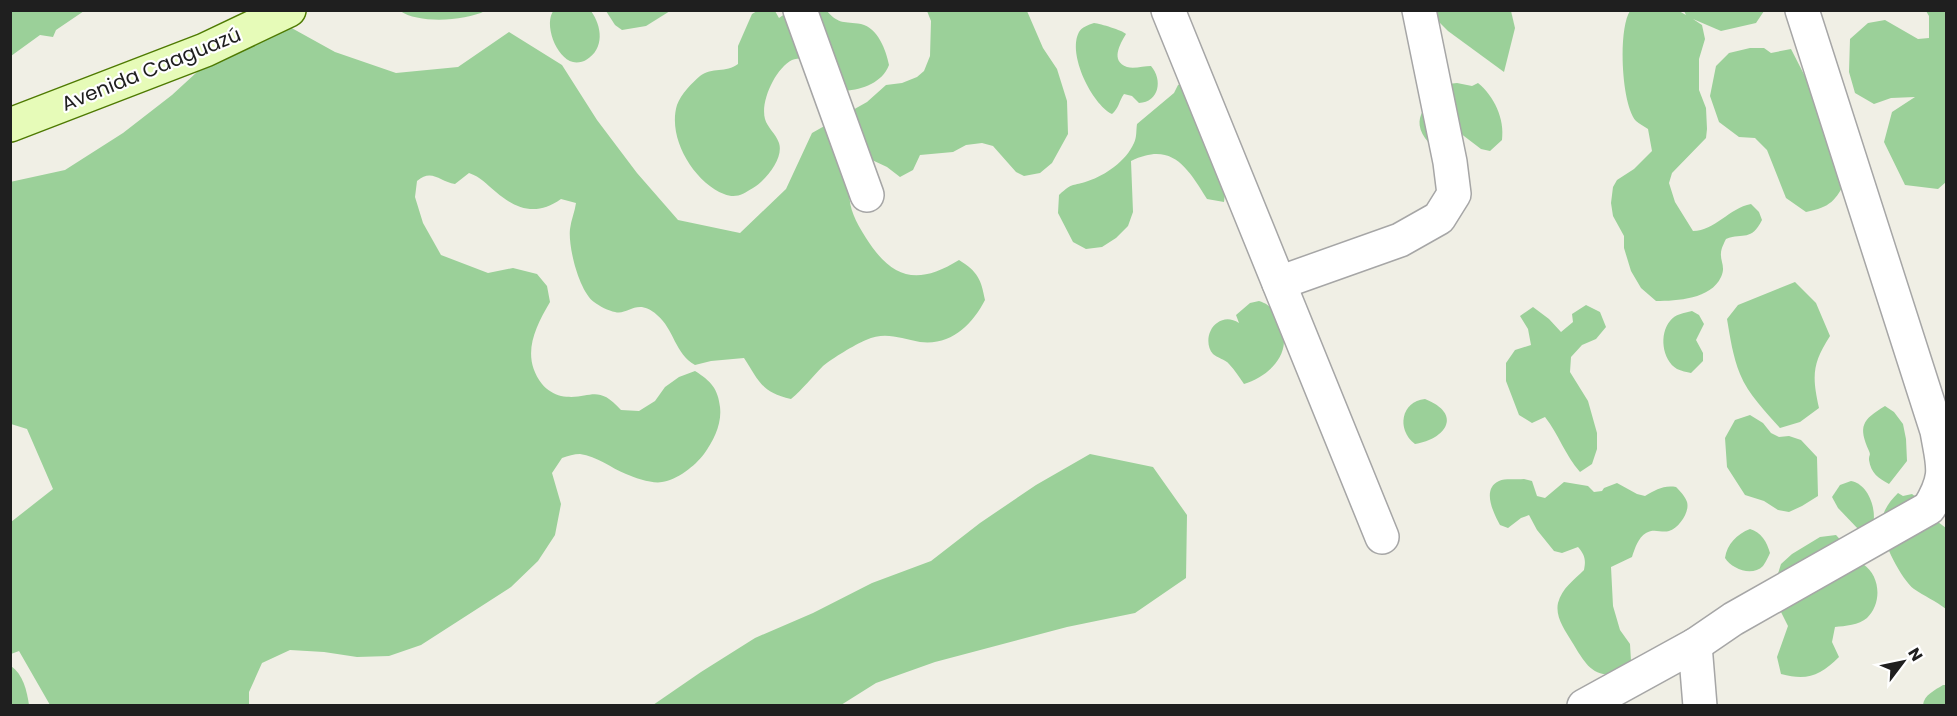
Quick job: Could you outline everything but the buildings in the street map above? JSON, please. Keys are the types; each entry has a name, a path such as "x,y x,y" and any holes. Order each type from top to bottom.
{"street":[{"name":"Avenida Caaguazú","path":"10,125 205,50 289,10"},
{"path":"801,10 867,195"},
{"path":"1168,10 1382,537"},
{"path":"1279,283 1400,240 1439,218 1454,194 1450,162 1419,10"},
{"path":"1584,705 1695,645 1733,619 1929,508 1939,493 1944,474 1937,431 1802,10"},
{"path":"1695,645 1700,705"}],"green space":[{"path":"11,10 84,11 56,30 53,37 40,35 11,56"},
{"path":"554,10 591,11 595,17 598,23 599,44 586,60 573,62 561,54 551,31 551,16"},
{"path":"400,11 485,11 466,17 442,20 418,18"},
{"path":"606,11 670,11 646,26 622,30 615,25"},
{"path":"757,11 775,11 779,18 789,11 827,11 839,20 867,26 880,40 889,65 877,81 858,89 845,91 820,60 806,58 792,60 786,64 775,77 767,95 764,112 766,122 779,143 779,155 768,174 758,184 743,194 732,196 713,188 693,169 680,144 675,118 681,97 700,76 738,64 738,46 752,14"},
{"path":"927,11 1027,11 1043,48 1057,69 1067,101 1068,134 1052,163 1040,173 1024,176 1016,172 993,146 982,143 966,145 953,152 920,155 913,170 900,177 887,167 872,160 851,176 849,194 857,223 876,252 896,270 918,275 944,268 959,260 971,268 978,277 985,300 974,318 959,332 941,341 931,342 887,336 873,337 823,366 791,399 774,393 762,385 744,358 695,365 683,355 663,321 650,310 638,307 620,313 594,302 579,279 571,246 570,229 576,203 561,199 544,208 527,209 512,203 469,173 455,184 432,176 422,177 417,181 415,197 423,223 441,255 488,273 513,268 537,274 547,286 550,302 539,322 531,353 536,374 548,390 561,396 571,397 599,395 621,410 639,411 655,401 665,387 679,377 695,371 709,382 718,395 720,420 708,449 700,459 680,475 668,481 658,482 630,476 586,455 576,454 562,458 552,473 561,504 555,535 538,561 511,587 421,645 389,656 357,657 290,650 262,663 249,692 249,705 50,705 19,651 11,654 11,522 53,489 27,429 11,424 10,182 65,170 123,133 172,95 221,50 279,21 335,52 396,73 458,67 509,32 562,65 597,120 637,173 678,220 740,233 786,189 812,133 867,102 886,85 902,83 917,77 924,71 930,56 931,21"},
{"path":"1428,11 1511,11 1515,28 1504,72 1448,31"},
{"path":"1630,11 1679,11 1686,15 1684,11 1764,11 1756,23 1721,31 1693,19 1702,25 1705,39 1699,59 1699,90 1706,108 1707,129 1706,138 1672,173 1669,183 1675,202 1693,231 1715,224 1743,206 1751,204 1759,212 1762,220 1751,234 1726,239 1721,251 1723,267 1721,277 1710,290 1693,297 1656,301 1641,288 1631,271 1624,248 1624,236 1613,216 1611,203 1613,187 1617,180 1634,169 1652,151 1648,129 1636,121 1631,112 1624,83 1624,33"},
{"path":"1926,11 1946,11 1946,182 1938,189 1905,185 1884,142 1892,112 1915,97 1891,98 1874,104 1855,93 1849,72 1850,39 1868,23 1885,20 1918,39 1929,38 1929,16"},
{"path":"1094,23 1126,34 1118,52 1119,61 1122,64 1130,68 1151,66 1158,84 1155,95 1151,99 1139,103 1132,96 1124,94 1112,114 1104,109 1097,100 1084,78 1076,53 1079,32 1083,27"},
{"path":"1750,48 1764,48 1771,53 1791,49 1813,92 1847,179 1835,198 1821,208 1806,212 1786,198 1767,150 1755,138 1739,137 1719,122 1710,96 1716,66 1729,53"},
{"path":"1193,77 1226,185 1224,202 1207,199 1177,160 1157,154 1145,156 1131,161 1133,212 1128,226 1102,247 1086,249 1073,242 1058,213 1059,195 1071,186 1102,175 1115,167 1134,143 1137,124 1174,93 1178,85"},
{"path":"1478,83 1489,94 1497,109 1502,124 1502,140 1490,151 1481,149 1460,133 1429,143 1422,134 1420,118 1423,110 1448,84 1472,86"},
{"path":"1795,282 1816,303 1830,336 1815,370 1819,408 1800,422 1780,428 1743,381 1734,354 1727,319 1738,305"},
{"path":"1259,301 1270,307 1276,316 1284,337 1283,350 1271,369 1244,384 1227,362 1213,354 1209,346 1209,337 1211,329 1217,323 1228,319 1239,323 1236,315 1250,303"},
{"path":"1586,305 1600,312 1606,327 1596,339 1582,345 1571,357 1570,372 1588,401 1597,433 1597,449 1592,464 1580,472 1545,417 1532,423 1519,415 1506,381 1506,363 1515,350 1531,345 1528,329 1520,316 1533,307 1561,332 1573,322 1572,314"},
{"path":"1692,311 1699,315 1704,324 1696,340 1703,353 1703,361 1691,373 1679,370 1672,365 1665,353 1663,340 1667,326 1672,319"},
{"path":"1425,399 1437,405 1444,412 1447,419 1446,425 1435,437 1415,444 1405,431 1404,417 1411,405"},
{"path":"1885,406 1894,412 1903,424 1906,439 1907,461 1889,484 1878,477 1871,468 1870,454 1863,429 1871,415"},
{"path":"1750,415 1779,437 1789,436 1801,440 1817,457 1818,496 1789,512 1778,510 1764,501 1745,495 1727,467 1725,438 1735,420"},
{"path":"1090,454 1153,467 1187,515 1186,578 1135,613 1067,627 935,662 876,683 841,705 653,705 755,638 813,613 872,583 931,561 980,523 1036,485"},
{"path":"1501,480 1532,481 1537,496 1545,498 1564,482 1588,486 1594,492 1602,491 1617,483 1645,496 1663,487 1676,487 1686,500 1687,510 1676,527 1669,531 1646,533 1639,540 1632,557 1611,567 1613,606 1620,630 1630,644 1631,661 1622,671 1602,674 1591,668 1579,653 1559,618 1557,608 1562,593 1584,570 1584,558 1578,547 1562,553 1554,551 1537,530 1529,515 1508,528 1500,525 1497,520 1490,502 1494,485"},
{"path":"1851,481 1857,483 1866,492 1874,512 1873,525 1860,531 1838,508 1832,497 1840,485"},
{"path":"1898,493 1903,496 1912,494 1921,501 1926,513 1946,528 1946,609 1909,584 1887,547 1882,528 1883,517 1887,506"},
{"path":"1750,529 1763,538 1770,553 1763,566 1753,571 1737,568 1725,558 1733,540"},
{"path":"1836,535 1847,547 1850,558 1862,563 1873,576 1877,590 1875,605 1864,620 1852,625 1835,627 1832,642 1839,657 1826,669 1806,677 1781,674 1777,657 1788,626 1774,598 1781,564 1792,554 1820,537"},
{"path":"11,666 21,678 29,705 11,705"},
{"path":"1946,685 1946,705 1923,705 1933,691"}]}
